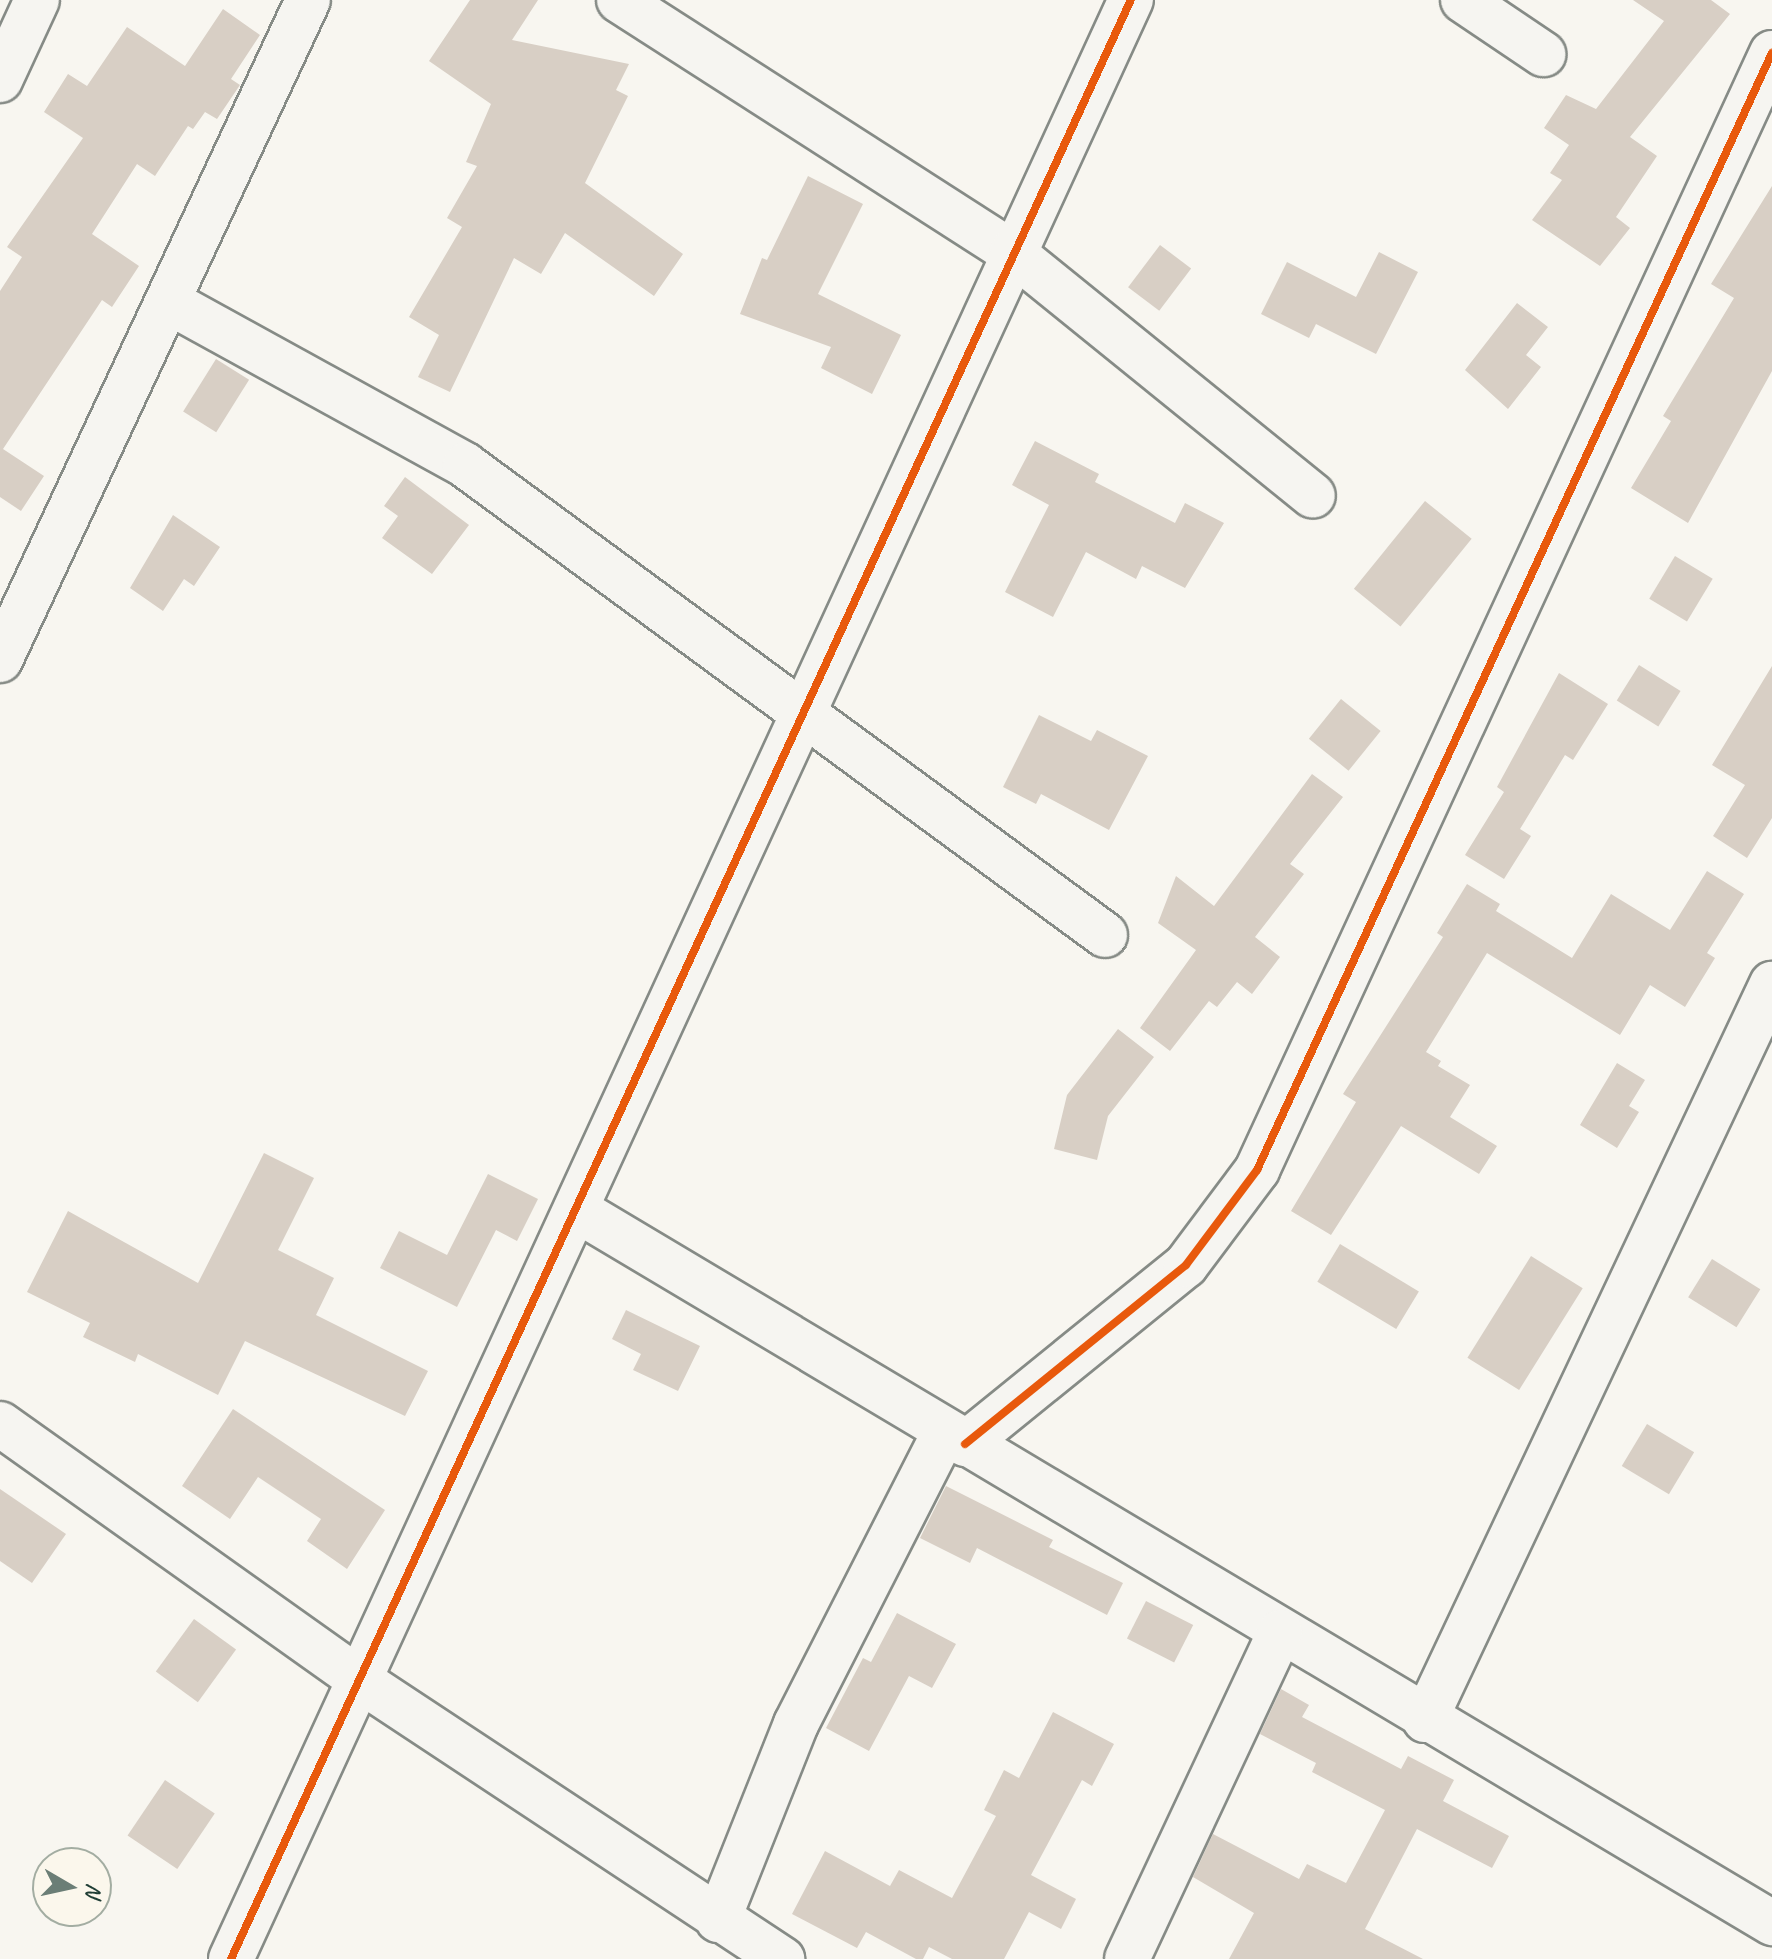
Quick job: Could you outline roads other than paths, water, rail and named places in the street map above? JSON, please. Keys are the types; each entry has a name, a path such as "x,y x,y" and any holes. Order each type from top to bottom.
{"street":[{"path":"0,80 37,0"},
{"path":"0,660 14,596 169,302 308,0"},
{"path":"619,0 1012,252 1313,496"},
{"path":"231,1959 805,714 1012,252 1131,0"},
{"path":"1463,0 1543,54"},
{"path":"718,1920 796,1724 955,1437 1186,1265 1257,1170 1772,53"},
{"path":"169,302 465,465 1105,935"},
{"path":"1425,1720 1772,984"},
{"path":"577,1210 1425,1720 1772,1923"},
{"path":"0,1424 361,1681 718,1920 782,1959"},
{"path":"1127,1959 1280,1632"}]}
